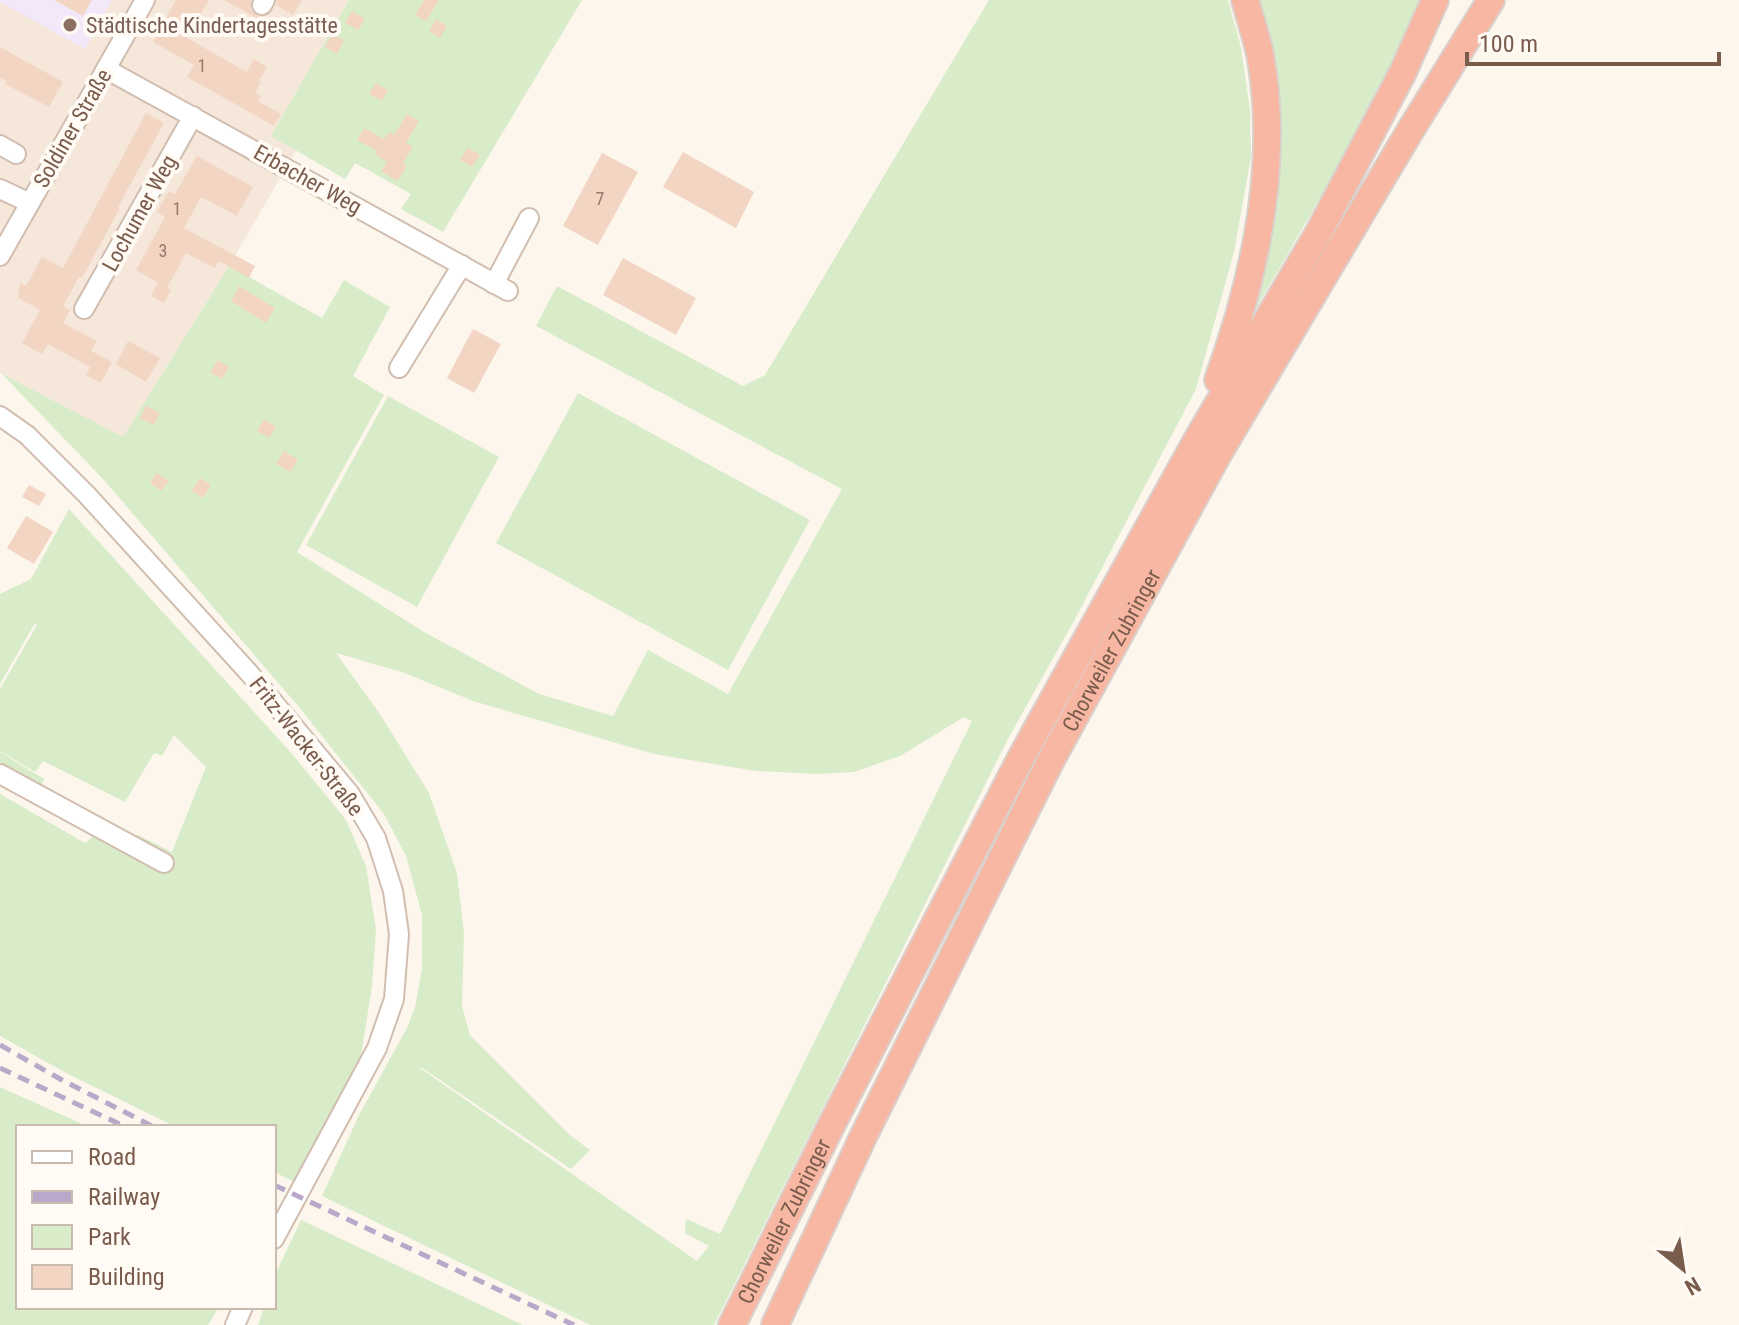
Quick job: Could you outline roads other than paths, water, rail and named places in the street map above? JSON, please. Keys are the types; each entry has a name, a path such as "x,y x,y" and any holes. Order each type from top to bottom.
{"highway":[{"name":"Chorweiler Zubringer","path":"1197,440 1237,330 1263,206 1268,142 1265,95 1259,53 1245,0"},
{"name":"Chorweiler Zubringer","path":"732,1325 1022,756 1197,440 1319,232 1403,72 1435,0"},
{"name":"Chorweiler Zubringer","path":"775,1325 864,1135 1050,762 1218,454 1491,0"}],"street":[{"name":"Soldiner Straße","path":"0,256 145,0"},
{"name":"Erbacher Weg","path":"106,69 501,288 529,218"},
{"name":"Lochumer Weg","path":"84,309 193,116"},
{"path":"0,189 30,203"},
{"path":"399,368 462,265"},
{"name":"Fritz-Wacker-Straße","path":"0,416 27,435 87,495 250,674 350,794 376,838 393,891 399,934 394,999 377,1048 276,1235"},
{"path":"0,774 164,863"}],"railway":[{"path":"0,1045 150,1125"},
{"path":"0,1068 122,1125"},
{"path":"276,1186 574,1325"}],"place":[{"name":"Städtische Kindertagesstätte","path":"70,25"}]}
